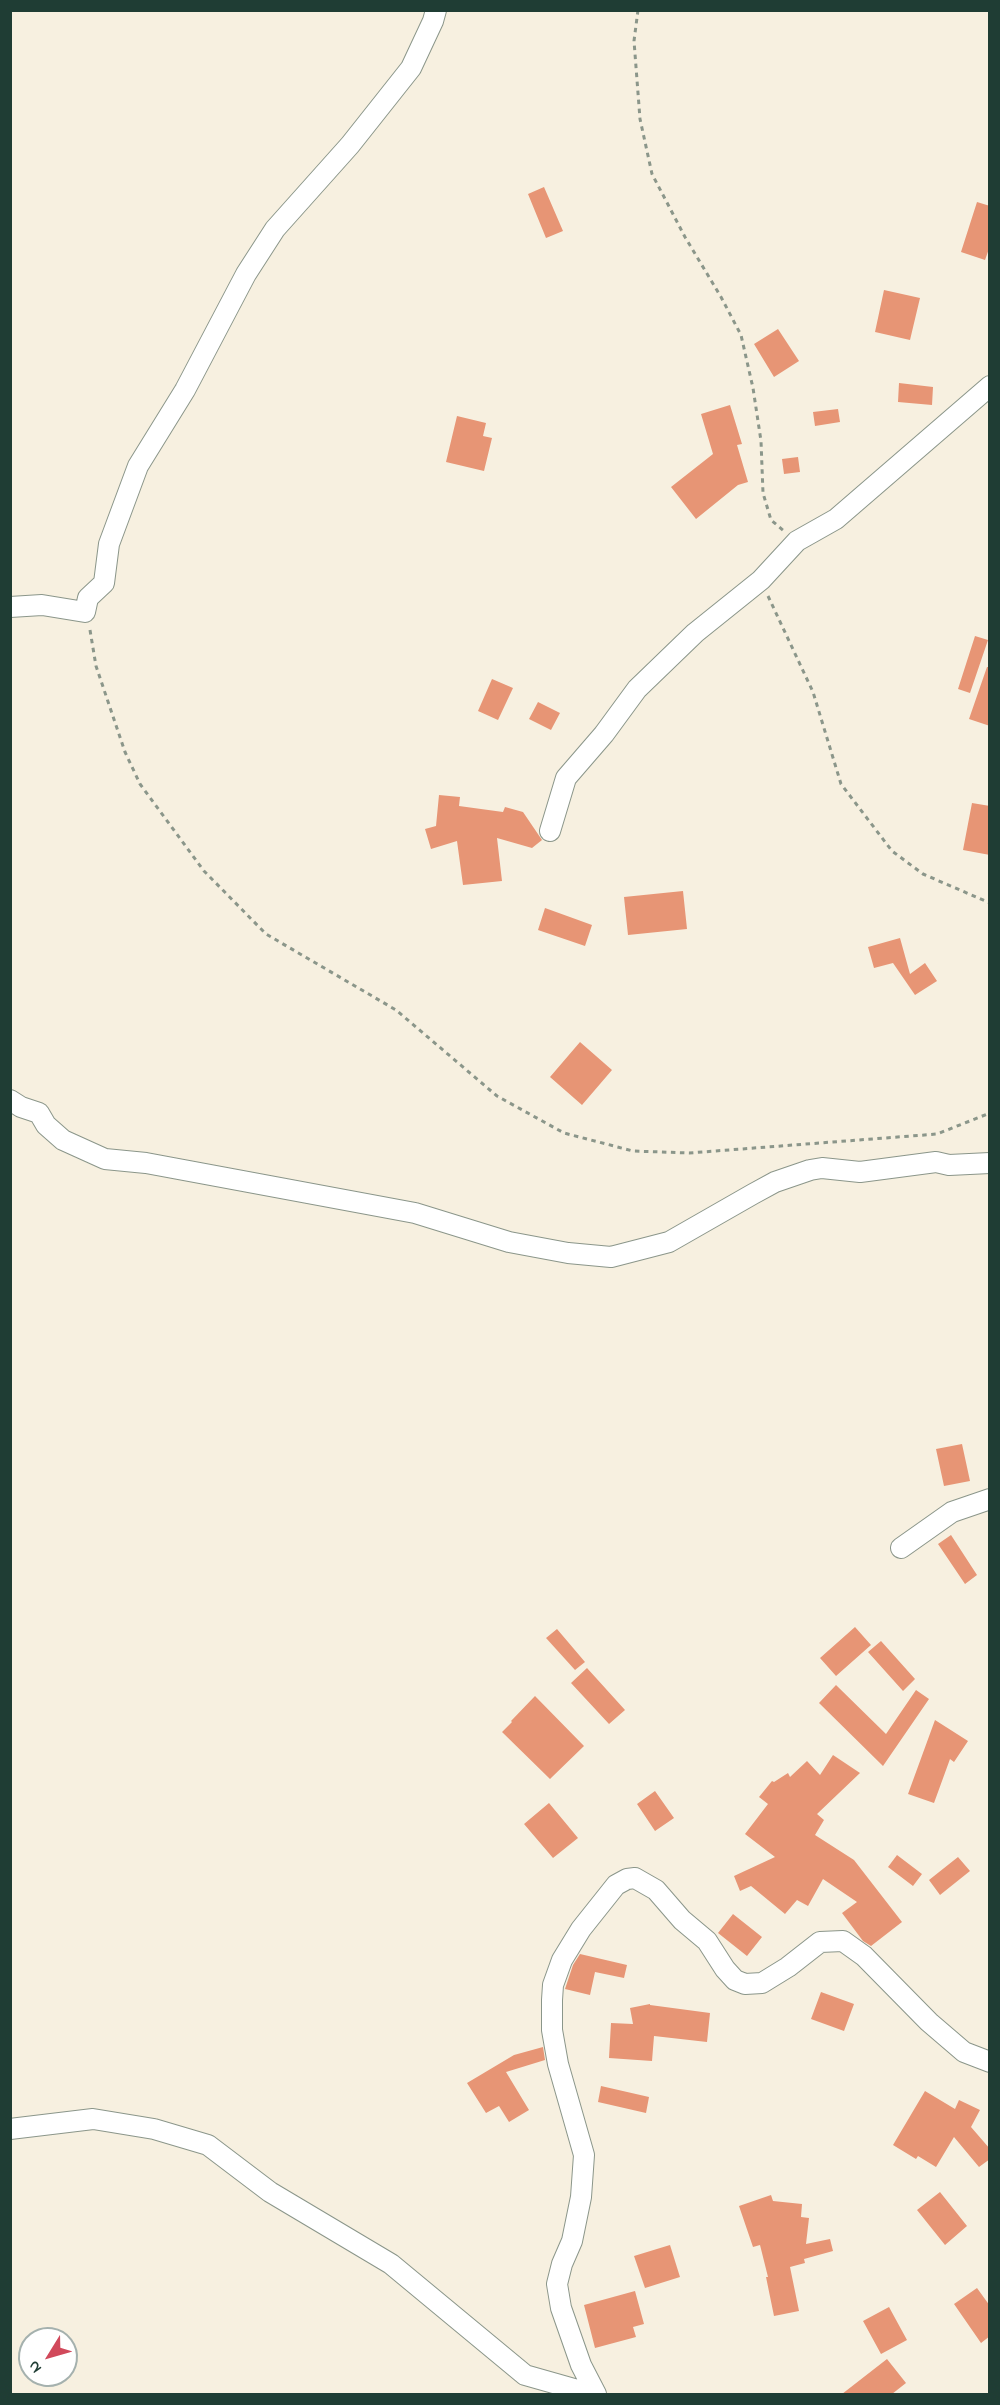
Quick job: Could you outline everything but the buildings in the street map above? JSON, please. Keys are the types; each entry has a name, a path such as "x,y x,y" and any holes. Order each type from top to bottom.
{"street":[{"path":"10,607 42,605 85,612 88,598 104,583 109,544 138,466 185,390 246,274 275,229 350,145 411,68 436,10"},
{"path":"550,831 567,778 604,734 636,689 695,633 761,580 797,541 836,519 986,396"},
{"path":"10,1100 21,1107 39,1113 46,1125 63,1140 105,1159 146,1163 415,1213 509,1242 568,1253 611,1257 669,1242 775,1182 810,1170 822,1168 860,1172 936,1162 949,1165 990,1163"},
{"path":"901,1548 952,1512 990,1499"},
{"path":"594,2394 561,2308 557,2284 562,2264 572,2241 580,2197 584,2155 558,2064 552,2031 552,2000 553,1985 562,1960 581,1929 616,1886 627,1879 635,1878 656,1890 682,1920 707,1941 730,1975 745,1984 762,1983 788,1967 820,1942 843,1941 864,1956 929,2022 964,2052 990,2062"},
{"path":"10,2129 93,2119 154,2129 208,2145 270,2192 391,2264 525,2374 594,2394"}],"path":[{"path":"638,10 633,41 640,119 652,174 741,335 753,388 761,441 763,493 771,520 797,541"},
{"path":"761,580 813,692 841,784 892,851 923,874 990,903"},
{"path":"88,598 89,622 96,666 125,752 140,784 204,871 266,934 396,1010 497,1096 564,1133 633,1151 689,1153 938,1134 990,1113"}]}
